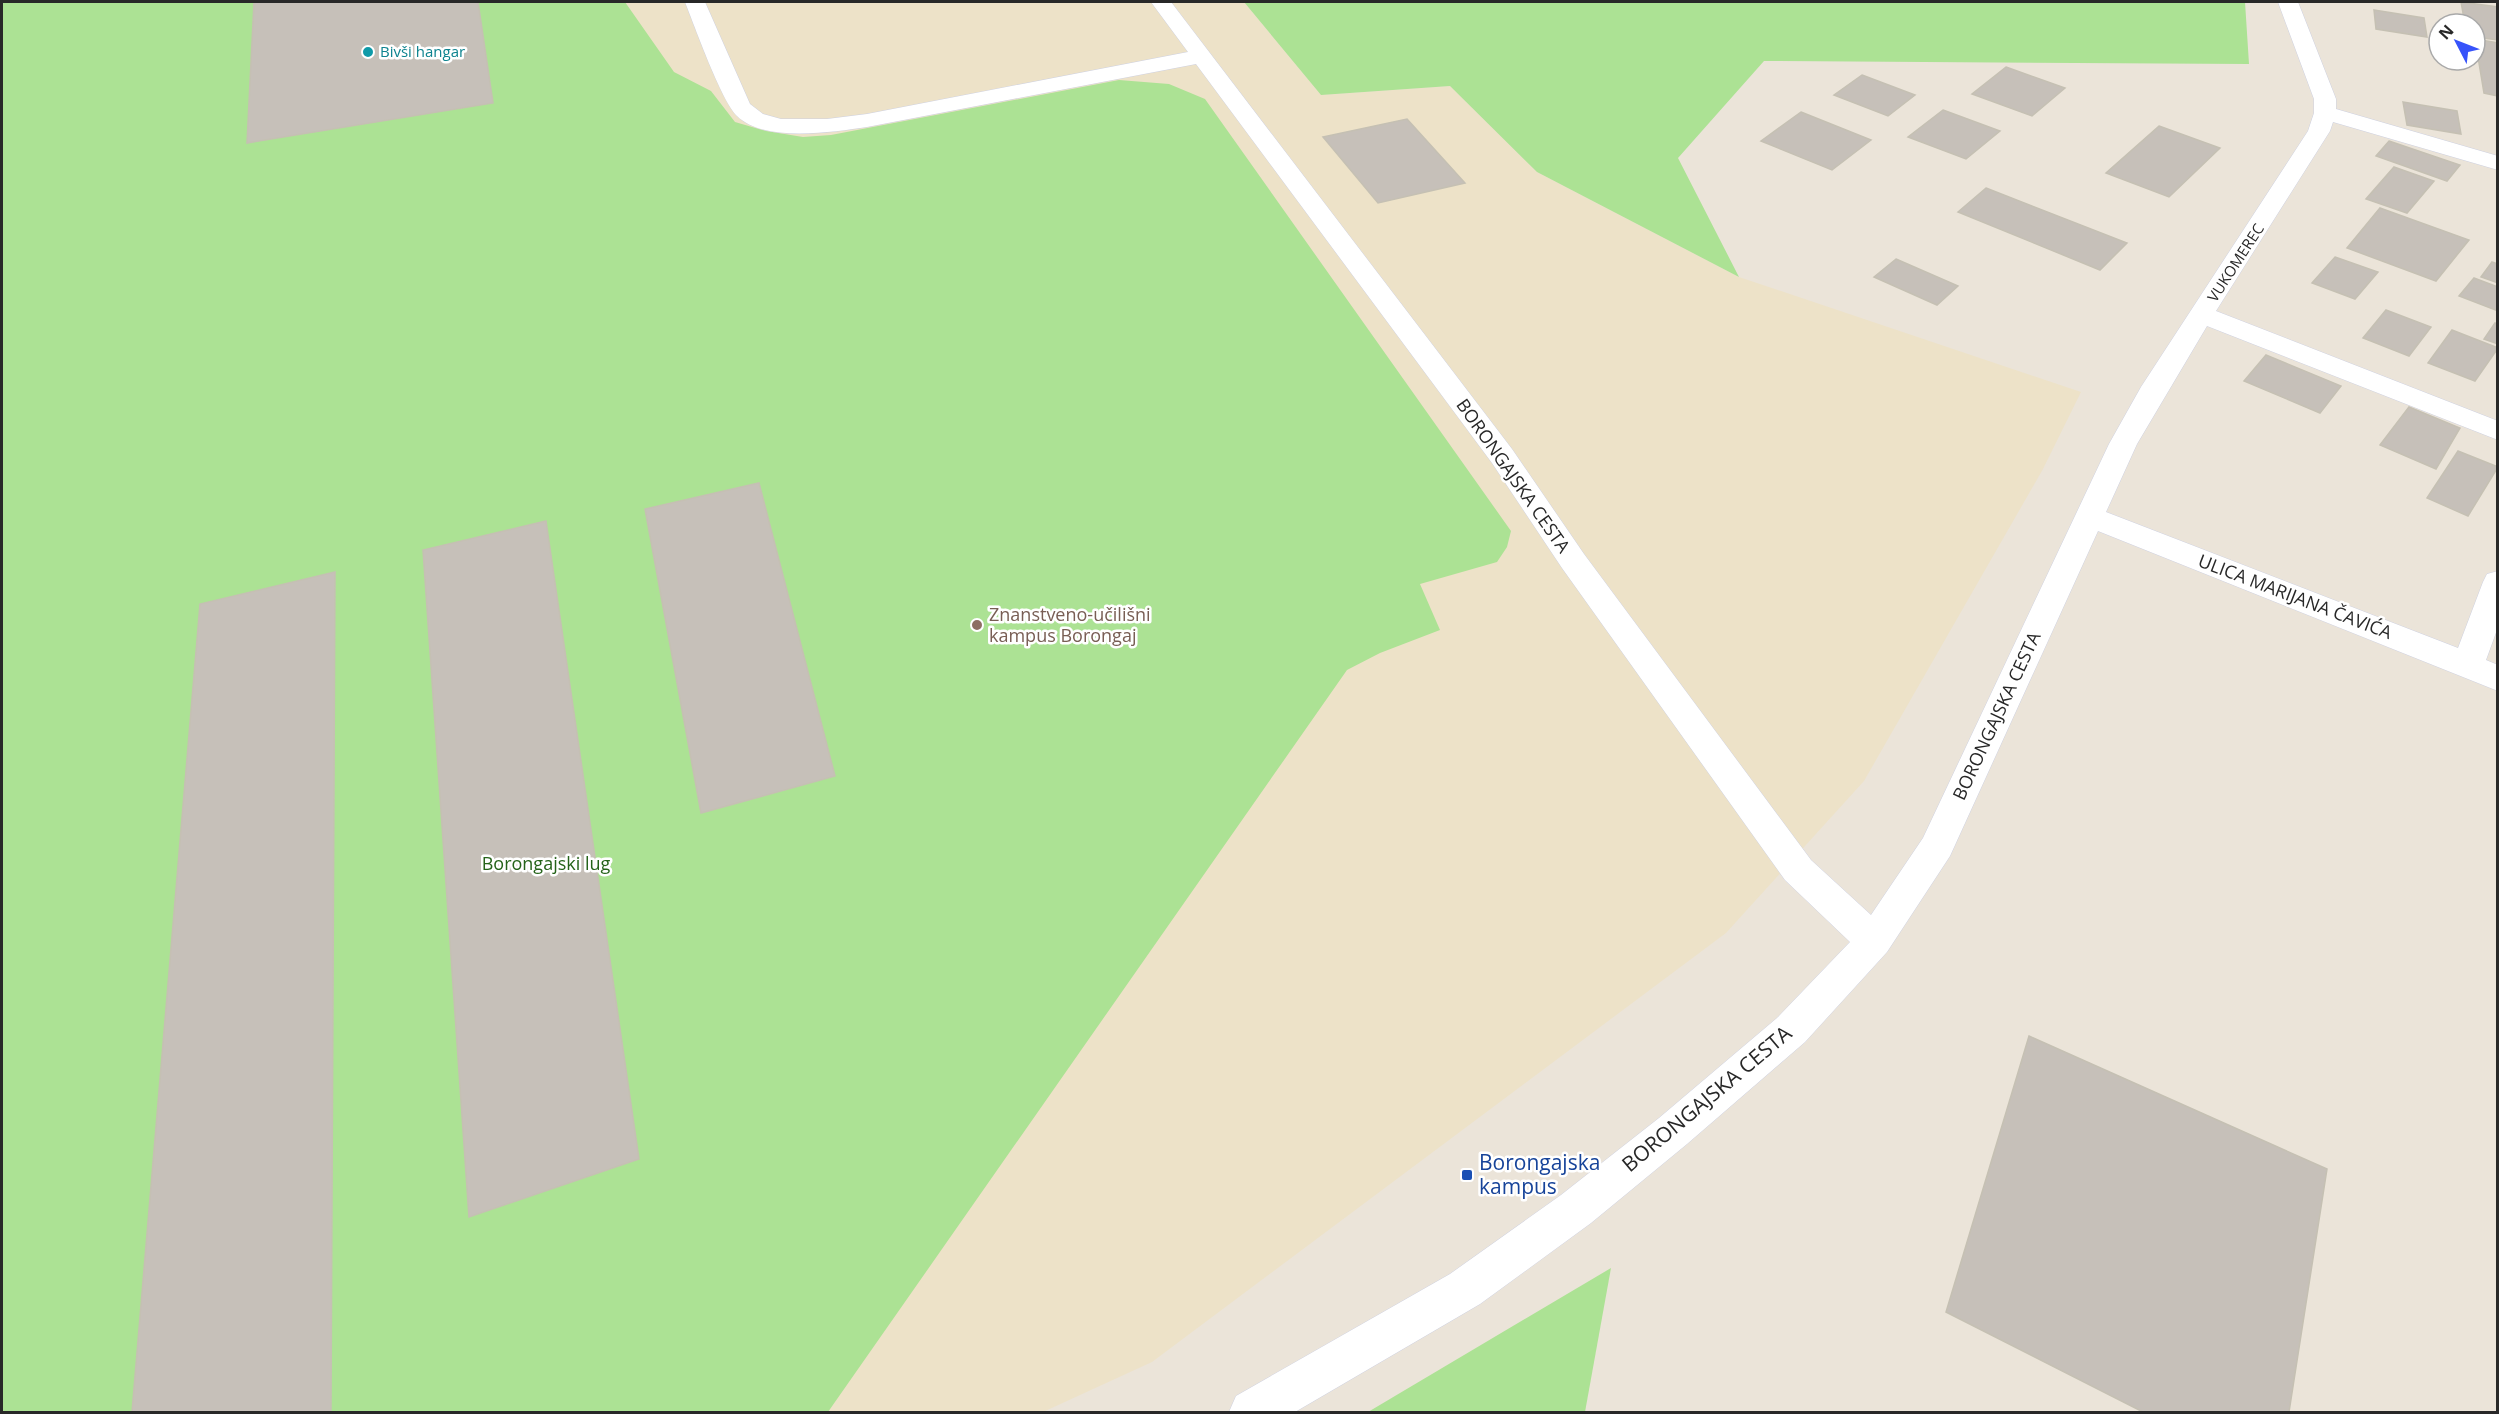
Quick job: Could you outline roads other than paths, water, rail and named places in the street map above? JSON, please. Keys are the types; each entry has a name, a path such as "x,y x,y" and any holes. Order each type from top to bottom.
{"street":[{"path":"695,2 740,106 747,115 762,122 788,126 818,126 889,116 1202,56"},
{"name":"BORONGAJSKA CESTA","path":"1161,2 1502,456 1573,561 1798,870 1874,941"},
{"path":"2289,2 2325,99 2325,113 2498,163"},
{"name":"VUKOMEREC","path":"2091,517 2123,444 2155,387 2304,158 2325,113"},
{"path":"2203,315 2498,431"},
{"name":"BORONGAJSKA CESTA","path":"1252,1413 1464,1289 1576,1209 1673,1131 1791,1030 1874,941 1937,846 2091,517"},
{"name":"ULICA MARIJANA ČAVIĆA","path":"2091,517 2468,664 2498,679"},
{"path":"2468,664 2498,582"}],"place":[{"name":"Bivši hangar","path":"368,52"},
{"name":"Znanstveno-učilišni kampus Borongaj","path":"977,625"},
{"name":"Borongajska kampus","path":"1467,1175"}],"park label":[{"name":"Borongajski lug","path":"546,864"}]}
